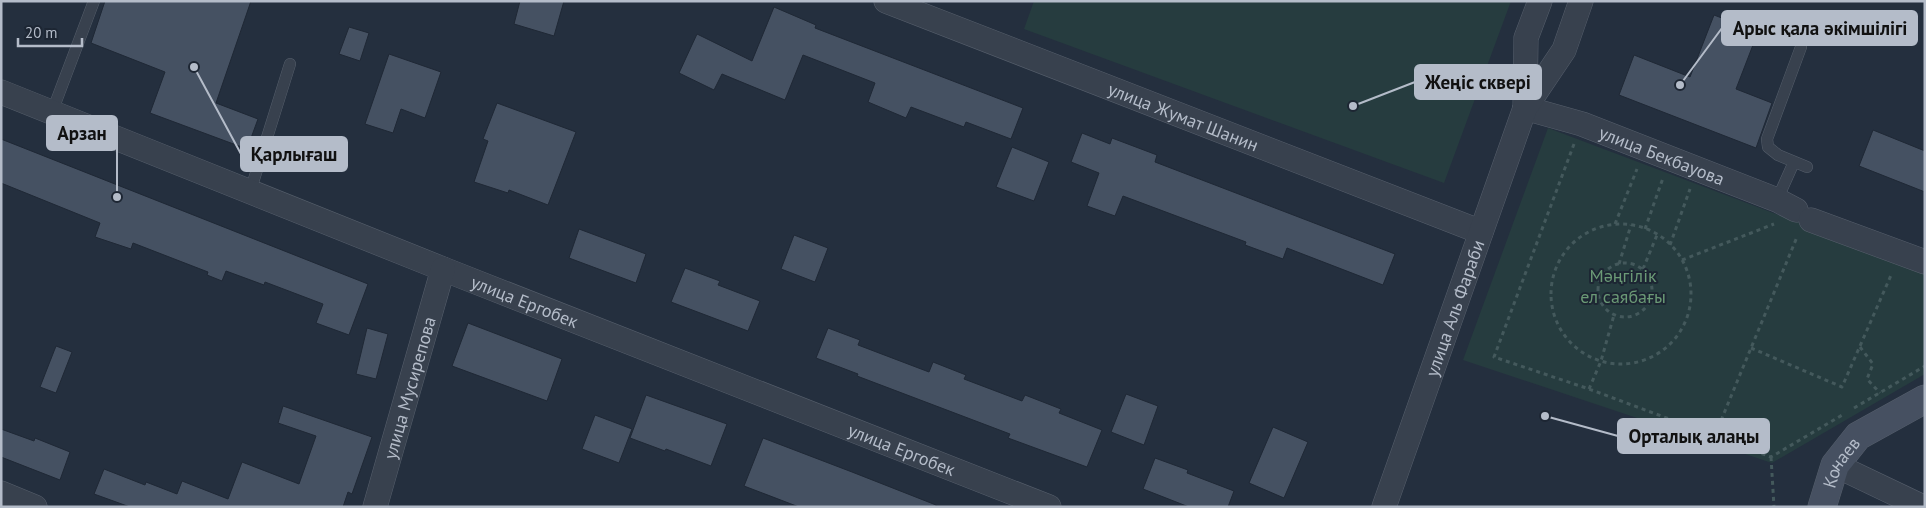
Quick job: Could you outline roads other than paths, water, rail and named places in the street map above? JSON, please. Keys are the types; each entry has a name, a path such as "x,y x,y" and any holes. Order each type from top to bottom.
{"main road":[{"name":"Конаев","path":"1822,507 1835,465 1858,436 1925,398"}],"street":[{"name":"улица Жумат Шанин","path":"886,1 1481,232"},
{"name":"улица Аль Фараби","path":"1525,108 1526,38 1540,1"},
{"name":"улица Аль Фараби","path":"1384,507 1525,108 1564,50 1581,1"},
{"name":"улица Ергобек","path":"1,92 443,269 1049,507"},
{"name":"улица Бекбауова","path":"1525,108 1582,124 1796,215 1925,262"},
{"name":"улица Мусирепова","path":"375,507 443,269"},
{"path":"1835,465 1923,507"},
{"path":"1,493 35,507"}],"lane":[{"path":"52,112 94,1"},
{"path":"1801,47 1767,139 1768,147 1778,155 1808,167"},
{"path":"250,192 290,64"},
{"path":"1794,162 1796,215"}],"place":[{"name":"Қарлығаш","path":"194,67"},
{"name":"Арыс қала әкімшілігі","path":"1680,85"},
{"name":"Жеңіс сквері","path":"1353,106"},
{"name":"Арзан","path":"117,197"},
{"name":"Орталық алаңы","path":"1545,416"}],"park label":[{"name":"Мәңгілік ел саябағы","path":"1623,285"}]}
